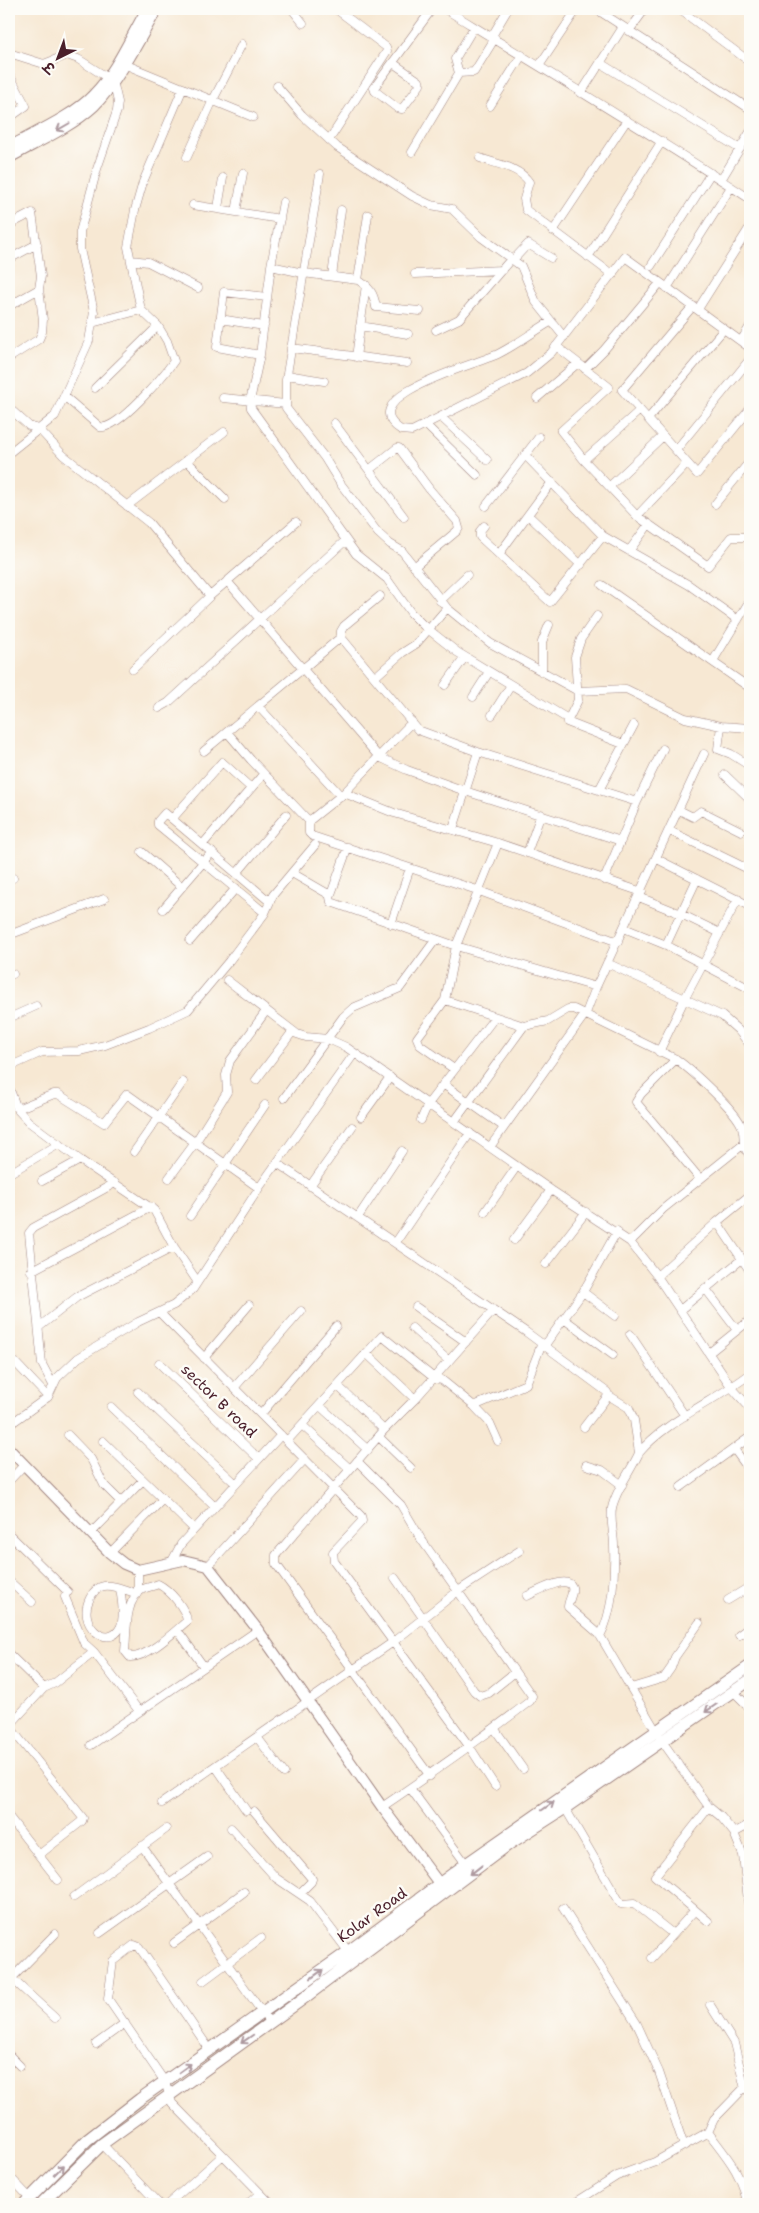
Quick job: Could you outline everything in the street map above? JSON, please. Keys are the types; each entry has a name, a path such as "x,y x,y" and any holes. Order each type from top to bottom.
{"main road":[{"name":"Kolar Road","path":"442,1888 466,1864 579,1791 659,1736 750,1666"},
{"name":"Kolar Road","path":"659,1736 734,1692 750,1680"},
{"name":"Kolar Road","path":"41,2204 102,2144 270,2023 352,1956 442,1888 564,1808 579,1791"},
{"name":"Kolar Road","path":"27,2201 87,2140 263,2013 352,1956"}],"street":[{"path":"9,158 86,112 103,97 110,79 147,9"},
{"path":"9,147 82,104 95,94 124,64 157,9"},
{"path":"292,9 303,23"},
{"path":"328,140 387,51 386,47 336,9"},
{"path":"393,63 419,81 420,85 402,109 397,108 375,91 377,85 432,9"},
{"path":"447,9 662,141 750,199"},
{"path":"459,73 474,72 508,9"},
{"path":"539,66 577,9"},
{"path":"596,9 750,109"},
{"path":"581,93 600,63 626,29 645,9"},
{"path":"679,9 750,62"},
{"path":"412,152 459,73 455,59 474,27"},
{"path":"187,157 213,100 242,44"},
{"path":"9,53 44,64 67,55 78,59 110,79 118,102 117,111 97,169 80,232 80,249 94,312 89,341 54,416 9,453"},
{"path":"490,106 522,55"},
{"path":"600,63 740,149"},
{"path":"124,64 253,117"},
{"path":"9,74 26,106 9,118"},
{"path":"277,86 302,115 328,140 379,176 412,196 431,205 452,209 480,237 521,266 536,302 550,322 564,337"},
{"path":"64,396 100,427 106,427 120,419 165,374 174,361 167,341 158,326 141,310 128,246 143,182 183,88"},
{"path":"553,231 627,120"},
{"path":"722,180 750,132"},
{"path":"588,257 662,141"},
{"path":"480,158 501,164 523,174 529,182 524,199 526,210 613,275"},
{"path":"236,212 243,173"},
{"path":"651,266 711,173"},
{"path":"320,174 287,375 286,408 378,532 390,544 402,551 440,601 490,643 578,691 626,689 685,718 722,726 750,728"},
{"path":"218,208 223,178"},
{"path":"667,288 731,187"},
{"path":"283,202 271,266 260,355 250,400 252,411 362,560 387,579 411,613 428,630 465,657 568,719 568,723 623,744"},
{"path":"193,205 280,219"},
{"path":"332,276 341,210"},
{"path":"9,225 31,212 41,276 39,289 42,332 39,338 10,354"},
{"path":"358,280 368,215"},
{"path":"750,227 696,307 622,390 696,473 698,473 750,409"},
{"path":"9,259 37,244"},
{"path":"436,330 459,319 502,270 528,244 551,258"},
{"path":"550,322 498,354 406,391 392,403 391,418 393,423 401,430 412,431 527,373 564,337 625,257 750,348"},
{"path":"131,260 148,262 198,288"},
{"path":"271,266 303,273 358,280 366,285 375,297 376,307 420,311"},
{"path":"415,274 502,270"},
{"path":"585,369 604,350 660,283"},
{"path":"356,356 366,285"},
{"path":"9,306 39,289"},
{"path":"260,355 217,347 220,319 224,292 268,297"},
{"path":"92,323 141,310"},
{"path":"220,319 264,326"},
{"path":"95,388 158,326"},
{"path":"360,326 408,334"},
{"path":"741,341 750,326"},
{"path":"648,419 724,329"},
{"path":"556,346 609,386 560,431 584,460 637,516 708,566 731,537 750,536"},
{"path":"291,348 408,363"},
{"path":"676,450 750,359"},
{"path":"537,398 578,363"},
{"path":"287,375 324,380"},
{"path":"223,398 286,404"},
{"path":"9,408 29,426 40,429 64,455 148,523 210,596"},
{"path":"584,460 640,410"},
{"path":"441,416 487,460"},
{"path":"334,423 404,517"},
{"path":"425,424 477,475"},
{"path":"127,506 224,432"},
{"path":"610,486 663,436"},
{"path":"486,506 539,437"},
{"path":"370,470 399,448 456,521 459,528 457,531 414,566"},
{"path":"525,455 603,536 690,586 738,620"},
{"path":"186,460 225,499"},
{"path":"715,504 750,461"},
{"path":"637,516 687,463"},
{"path":"499,554 552,482"},
{"path":"528,515 581,565"},
{"path":"133,669 210,596 296,522"},
{"path":"629,551 649,524"},
{"path":"484,526 480,531 480,536 550,602 603,536"},
{"path":"159,708 168,703 346,540"},
{"path":"440,601 467,575"},
{"path":"226,582 379,757 407,770 465,791 621,841"},
{"path":"602,584 750,688"},
{"path":"380,596 344,626 341,631 341,637 418,730 478,752 637,802"},
{"path":"713,661 750,600"},
{"path":"375,677 402,653 416,644 448,608"},
{"path":"568,719 578,700 575,657 581,639 598,616"},
{"path":"542,672 542,642 549,625"},
{"path":"204,751 341,637"},
{"path":"446,685 465,657"},
{"path":"473,697 489,672"},
{"path":"492,715 511,685"},
{"path":"258,706 343,794 394,813 498,843 604,880 640,894 720,933"},
{"path":"412,722 343,794 309,821 307,827 312,836 478,890 618,942"},
{"path":"599,790 634,725"},
{"path":"722,726 718,749 731,754 750,766"},
{"path":"228,732 251,760 309,821"},
{"path":"604,880 637,802 663,749"},
{"path":"453,829 478,752"},
{"path":"490,1147 586,1013 596,987 670,831 704,754"},
{"path":"172,819 222,762 251,788"},
{"path":"724,775 750,799"},
{"path":"203,844 260,778"},
{"path":"679,810 693,817 701,811 741,831"},
{"path":"265,913 157,822 165,813 269,901"},
{"path":"527,853 541,814"},
{"path":"237,873 286,815"},
{"path":"670,831 750,870"},
{"path":"454,1069 417,1041 445,1000 456,946 498,843"},
{"path":"9,1067 42,1052 79,1051 105,1045 188,1010 265,913 269,901 314,844"},
{"path":"348,847 330,896 331,902 456,946 596,987"},
{"path":"142,852 182,887"},
{"path":"163,909 212,852"},
{"path":"657,858 750,906"},
{"path":"391,924 410,868"},
{"path":"292,873 330,896"},
{"path":"666,945 697,879"},
{"path":"190,941 236,888"},
{"path":"9,936 104,899"},
{"path":"660,1052 685,998 738,900"},
{"path":"624,928 666,945 750,987"},
{"path":"284,1098 348,1012 405,984 436,939"},
{"path":"608,963 722,1016 738,1030 750,1045"},
{"path":"227,980 293,1031 306,1037 328,1038 354,1054 551,1190 617,1231 630,1242 657,1276 732,1388 750,1408"},
{"path":"445,1000 524,1026 548,1021 568,1009 574,1009 586,1013 676,1059 720,1098 742,1126 743,1146 750,1156"},
{"path":"9,1018 36,1006"},
{"path":"169,1178 195,1143 227,1092 226,1075 230,1061 266,1011"},
{"path":"421,1120 428,1104 495,1017"},
{"path":"454,1122 524,1026"},
{"path":"256,1080 293,1031"},
{"path":"9,1424 48,1397 56,1378 78,1358 138,1322 160,1313 185,1297 354,1054"},
{"path":"676,1059 641,1094 636,1102 700,1179"},
{"path":"360,1117 390,1078"},
{"path":"134,1152 183,1082"},
{"path":"443,1084 504,1127"},
{"path":"9,1087 18,1110 29,1122 80,1160 154,1210 174,1247 197,1281"},
{"path":"18,1110 58,1094 104,1123 127,1094 259,1188"},
{"path":"190,1216 265,1105"},
{"path":"310,1186 352,1127"},
{"path":"396,1242 470,1133"},
{"path":"630,1242 664,1209 750,1139"},
{"path":"10,1173 59,1144"},
{"path":"358,1218 402,1151"},
{"path":"42,1181 80,1160"},
{"path":"277,1164 396,1242 493,1311 544,1344 607,1392 608,1395 629,1408 634,1420 640,1453"},
{"path":"485,1212 517,1166"},
{"path":"53,1385 42,1364 31,1271 29,1233 30,1230 115,1183"},
{"path":"514,1240 551,1190"},
{"path":"657,1276 750,1195"},
{"path":"31,1271 151,1207"},
{"path":"546,1264 586,1212"},
{"path":"717,1222 750,1271"},
{"path":"474,1406 526,1384 544,1344 583,1292 617,1231"},
{"path":"39,1327 77,1297 174,1247"},
{"path":"680,1310 742,1260"},
{"path":"706,1288 737,1330"},
{"path":"583,1292 615,1316"},
{"path":"204,1358 249,1305"},
{"path":"416,1307 466,1342"},
{"path":"234,1388 302,1311"},
{"path":"430,1776 352,1671 275,1560 276,1555 384,1430 416,1399 493,1311"},
{"path":"160,1313 305,1459 333,1490 361,1516 362,1521 333,1552 332,1556 469,1746 495,1786"},
{"path":"564,1319 613,1355"},
{"path":"709,1353 750,1320"},
{"path":"261,1414 336,1326"},
{"path":"412,1328 449,1361"},
{"path":"630,1334 685,1416"},
{"path":"287,1441 380,1337 384,1337 434,1378 442,1380 474,1406 490,1423 498,1441"},
{"path":"366,1353 416,1399"},
{"path":"9,1356 48,1397"},
{"name":"sector B road","path":"159,1363 259,1458"},
{"path":"600,1636 606,1625 612,1584 614,1545 611,1528 613,1507 622,1485 640,1453 645,1446 685,1416 732,1388 750,1374"},
{"path":"338,1386 384,1430"},
{"path":"138,1392 236,1484"},
{"path":"584,1427 608,1395"},
{"path":"320,1406 368,1450"},
{"path":"111,1407 215,1507"},
{"path":"302,1425 350,1469"},
{"path":"68,1435 91,1459 104,1485 121,1502"},
{"path":"172,1561 181,1544 281,1435"},
{"path":"378,1437 411,1468"},
{"path":"681,1487 750,1437"},
{"path":"103,1441 194,1529"},
{"path":"9,1449 110,1553 124,1564 138,1570 183,1560 208,1566 258,1630 382,1807 442,1888"},
{"path":"734,1449 750,1470"},
{"path":"208,1566 305,1459"},
{"path":"357,1461 402,1505 421,1539 532,1696 532,1699 430,1776 382,1807"},
{"path":"586,1465 602,1470 622,1485"},
{"path":"9,1481 24,1466"},
{"path":"91,1533 143,1480"},
{"path":"110,1553 162,1500"},
{"path":"9,1534 67,1595 84,1643 94,1652 139,1711"},
{"path":"162,1803 393,1642 458,1591 519,1551"},
{"path":"138,1570 138,1594 130,1608 125,1652 130,1657 137,1658 187,1621 186,1616 164,1587 158,1584 143,1589 138,1594"},
{"path":"395,1578 480,1696 489,1693 515,1672"},
{"path":"9,1581 32,1602"},
{"path":"527,1596 562,1581 572,1588 568,1607 591,1625 600,1636 659,1736 709,1807 721,1817 734,1833 743,1855 750,1919"},
{"path":"120,1589 121,1626 116,1633 107,1636 98,1633 91,1628 87,1617 88,1602 94,1590 105,1585 120,1589 138,1594"},
{"path":"728,1600 746,1588 750,1589"},
{"path":"631,1688 664,1678 671,1668 675,1657 700,1623"},
{"path":"739,1635 750,1627"},
{"path":"91,1745 258,1630"},
{"path":"181,1635 204,1667"},
{"path":"38,1855 83,1820 9,1726 44,1688 55,1682 94,1652"},
{"path":"9,1654 44,1688"},
{"path":"734,1692 750,1708"},
{"path":"494,1728 523,1769"},
{"path":"257,1738 284,1773"},
{"path":"216,1767 250,1810 312,1879 300,1893"},
{"path":"410,1788 466,1864"},
{"path":"708,1921 655,1876 709,1807"},
{"path":"564,1808 621,1904 634,1903 673,1934"},
{"path":"9,1817 58,1880"},
{"path":"734,1833 750,1824"},
{"path":"231,1828 276,1878 310,1901 352,1956"},
{"path":"74,1896 166,1829"},
{"path":"142,1846 270,2023"},
{"path":"100,1934 207,1857"},
{"path":"174,1943 244,1892"},
{"path":"563,1908 637,2024 659,2072 684,2146"},
{"path":"652,1958 695,1910"},
{"path":"54,2018 10,1978 55,1934"},
{"path":"203,1981 261,1938"},
{"path":"210,2050 136,1946 115,1958 112,1964 108,1999 165,2082 168,2095 176,2108 271,2204"},
{"path":"574,2204 618,2176 655,2162 708,2132 714,2119 749,2086 734,2043 710,2005"},
{"path":"96,2044 124,2023"},
{"path":"9,2055 20,2066"},
{"path":"708,2132 741,2177 747,2204"},
{"path":"9,2139 9,2148"},
{"path":"102,2144 159,2204"},
{"path":"174,2203 222,2156"},
{"path":"9,2176 27,2201"},
{"path":"248,2204 260,2193"}]}
